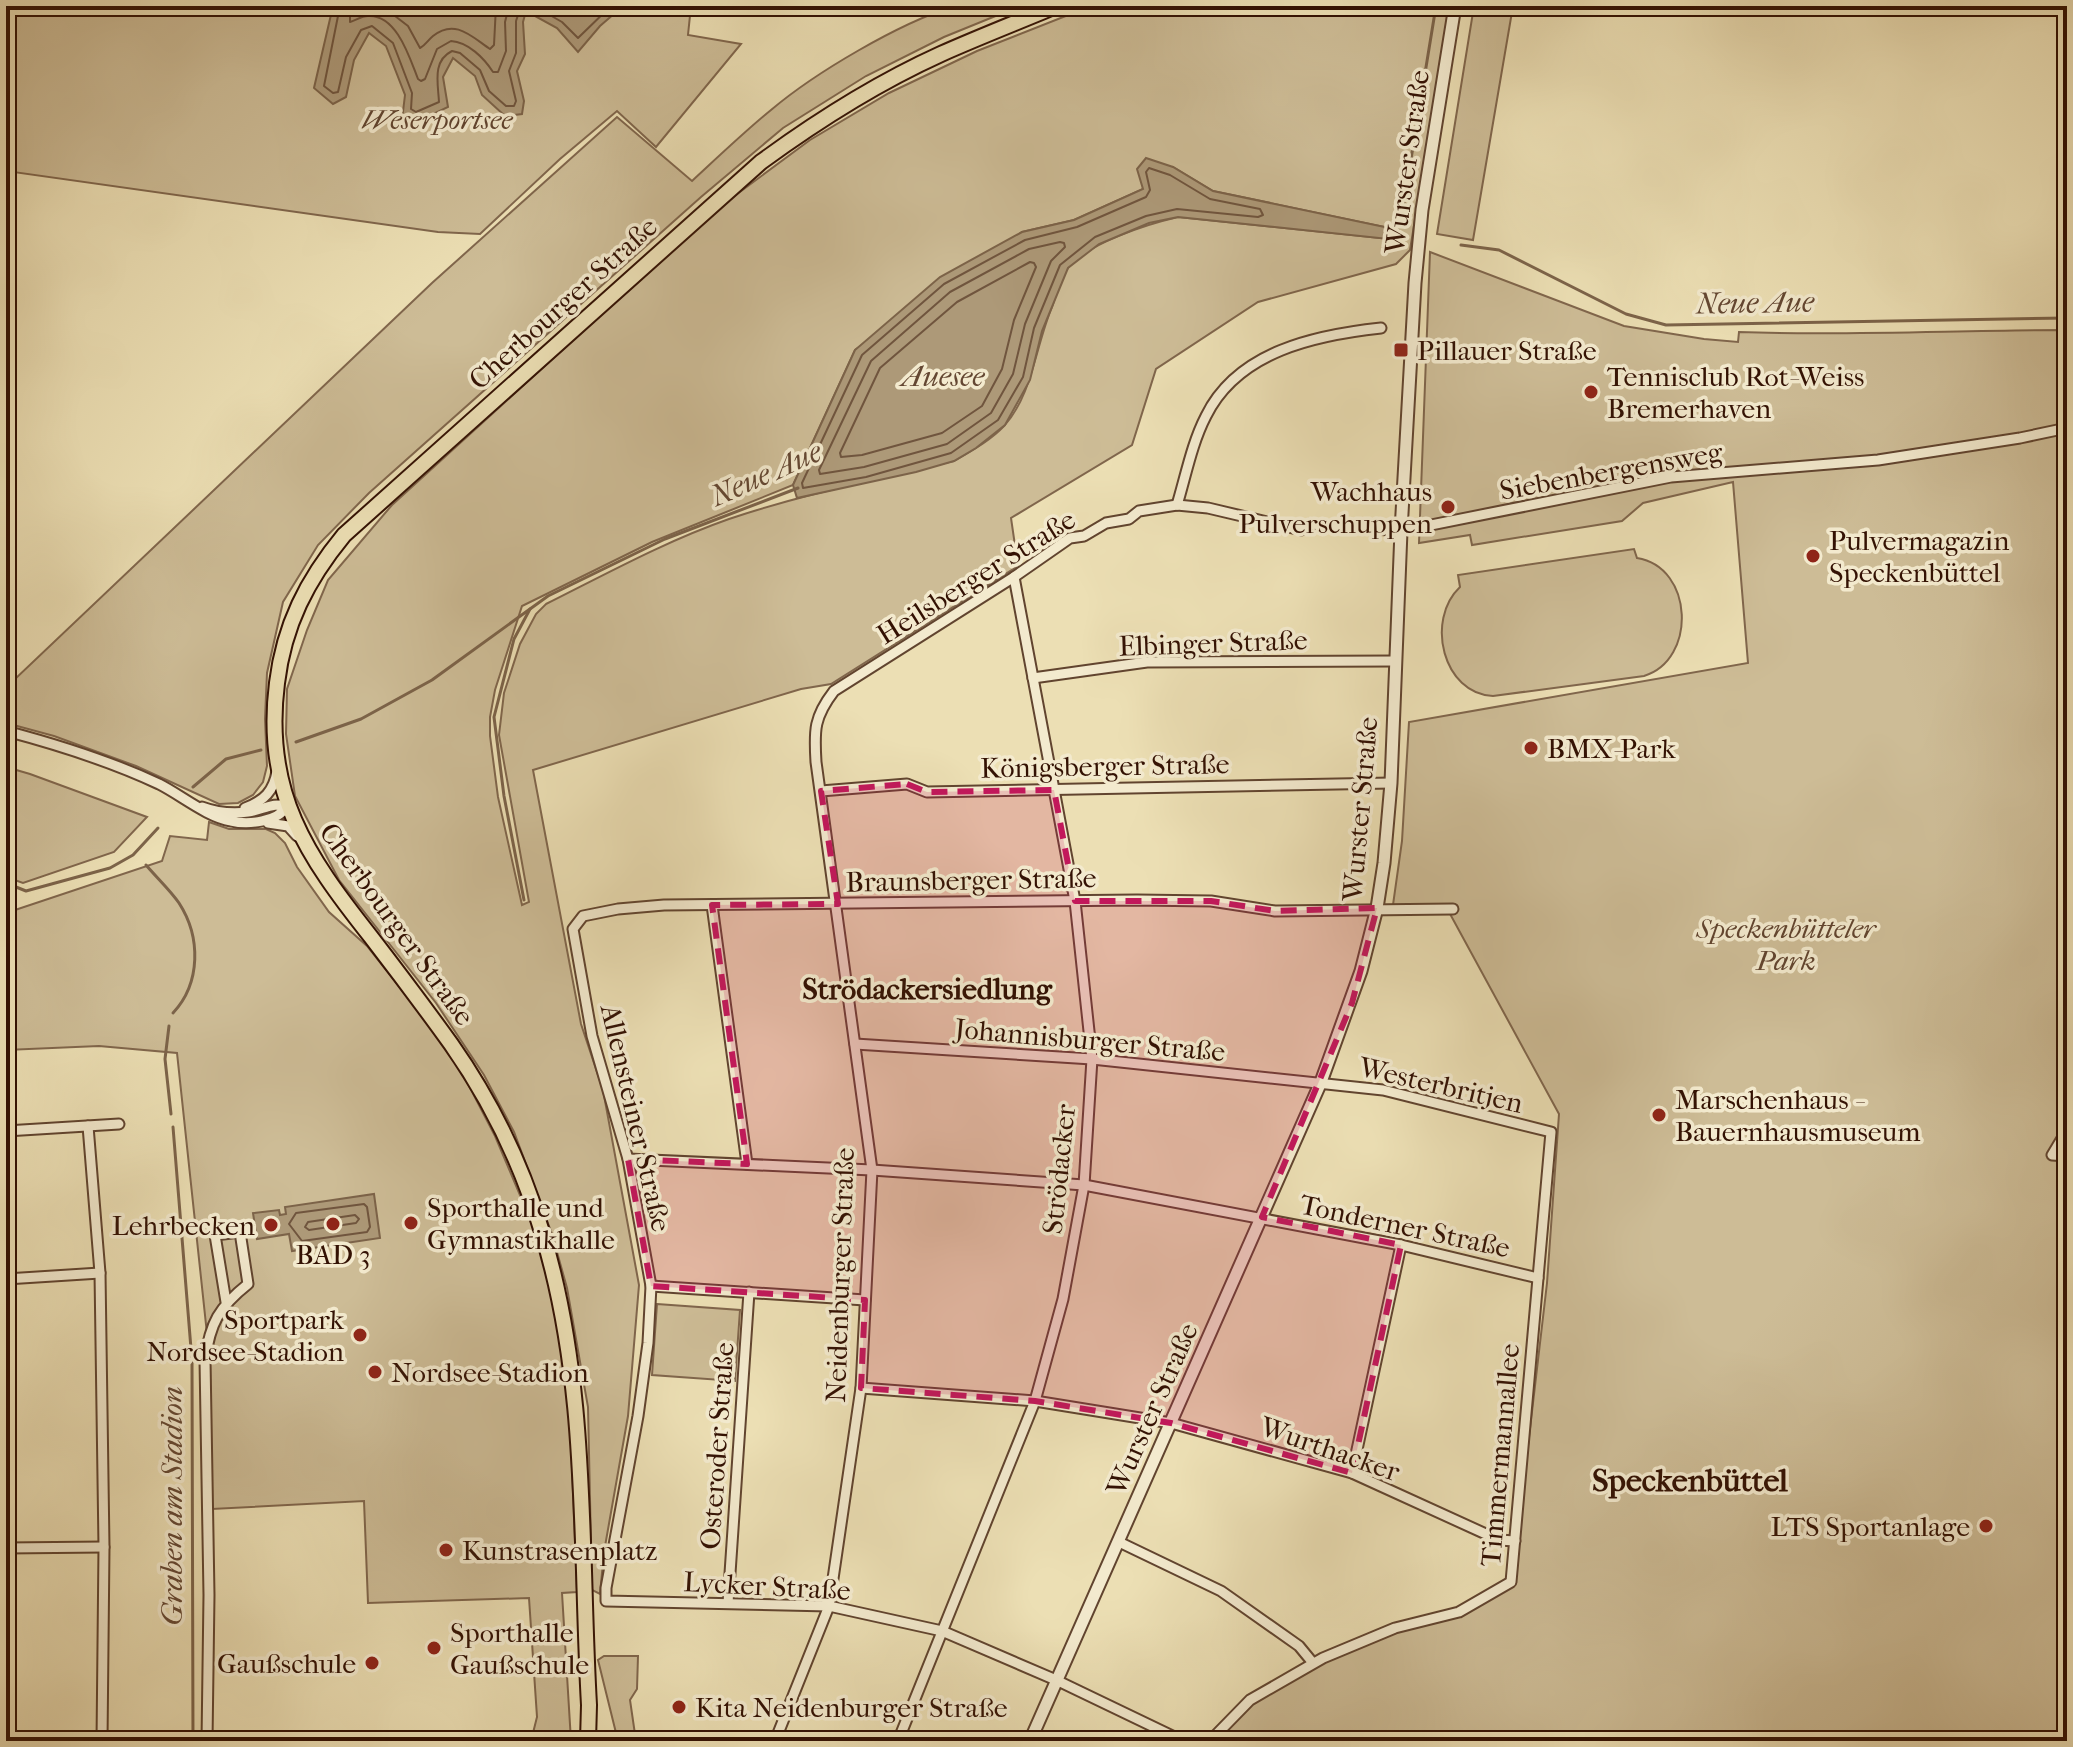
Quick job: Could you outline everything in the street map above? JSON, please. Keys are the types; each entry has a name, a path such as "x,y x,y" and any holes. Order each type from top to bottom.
{"main road":[{"name":"Cherbourger Straße","path":"599,1741 589,1705 575,1394 564,1320 537,1215 514,1155 476,1083 452,1046 339,897 305,844 287,806 278,763 274,710 279,667 289,627 297,604 319,567 362,518 761,162 823,119 877,87 940,54 1056,6"},
{"path":"589,1705 589,1741"}],"street":[{"name":"Wurster Straße","path":"1030,1741 1321,1082 1352,1003 1377,908 1391,783 1411,329 1422,210 1455,6"},
{"path":"1177,505 1199,431 1218,396 1233,379 1251,365 1287,348 1343,332 1381,328"},
{"name":"Siebenbergensweg","path":"1401,531 1671,477 1878,460 2067,428"},
{"name":"Heilsberger Straße","path":"821,707 834,691 1070,538 1084,536 1106,523 1129,519 1139,511 1177,505 1208,508 1301,530 1310,524 1401,531"},
{"name":"Strödacker","path":"898,1741 1035,1401 1063,1299 1084,1185 1092,1059 1075,901 1014,577"},
{"name":"Elbinger Straße","path":"1033,678 1147,662 1395,661"},
{"name":"Neidenburger Straße","path":"775,1741 829,1606 861,1388 872,1170 814,728 821,707"},
{"path":"6,731 121,767 214,816 232,822 276,818 287,806 276,804 233,813 202,807"},
{"path":"233,813 254,805 266,796 274,782 278,763"},
{"name":"Königsberger Straße","path":"821,791 907,784 927,792 1391,783"},
{"path":"249,821 288,826 305,844"},
{"name":"Braunsberger Straße","path":"573,929 583,916 618,909 712,905 1211,901 1275,911 1377,908"},
{"path":"712,905 747,1164"},
{"path":"1377,908 1453,909"},
{"name":"Allensteiner Straße","path":"573,929 592,1036 628,1159 651,1286 648,1343 638,1416 606,1601"},
{"name":"Johannisburger Straße","path":"855,1044 1092,1059 1321,1082"},
{"name":"Westerbritjen","path":"1321,1082 1383,1090 1551,1132"},
{"path":"6,1131 119,1124"},
{"path":"88,1126 100,1273 104,1547 102,1741"},
{"path":"2067,1130 2052,1155 2067,1156"},
{"name":"Timmermannallee","path":"1210,1741 1250,1700 1313,1663 1395,1628 1459,1612 1511,1582 1551,1132"},
{"name":"Tonderner Straße","path":"628,1159 872,1170 1084,1185 1401,1245 1538,1278"},
{"path":"207,1741 209,1581 205,1360 217,1316 226,1302 248,1284 240,1232 215,1235 226,1302"},
{"path":"1352,1473 1401,1245"},
{"path":"6,1279 100,1273"},
{"path":"651,1286 865,1300"},
{"name":"Osteroder Straße","path":"728,1603 749,1292"},
{"name":"Wurthacker","path":"861,1388 1035,1401 1171,1423 1352,1473 1499,1540 1515,1541"},
{"path":"1119,1542 1221,1591 1299,1646 1313,1663"},
{"path":"6,1548 104,1547"},
{"name":"Lycker Straße","path":"606,1601 829,1606 942,1631 1056,1680 1183,1741"}],"highlighted area":[{"path":"907,784 927,792 1054,790 1075,901 1211,901 1275,911 1377,908 1352,1003 1262,1217 1401,1245 1352,1473 1171,1423 1035,1401 861,1388 865,1300 651,1286 628,1159 747,1164 712,905 838,904 821,791"}],"green space":[{"name":"Weserportsee","path":"6,6 691,6 688,35 741,44 656,147 617,111 480,234 438,232 6,171"},
{"path":"954,6 1020,6 944,37 866,76 783,128 701,197 369,493 318,545 283,602 267,673 267,766 263,782 253,795 238,803 219,804 136,766 54,736 6,723 6,680 13,681 432,283 617,117 692,181 761,118 811,80 858,50 908,24"},
{"path":"1091,6 1450,6 1410,250 1396,264 1258,302 1156,369 1132,445 1011,518 1018,566 831,684 801,689 533,770 581,1024 603,1090 639,1285 628,1416 604,1552 600,1594 592,1590 588,1407 567,1288 552,1234 514,1132 484,1075 436,1003 339,880 295,796 286,734 287,689 328,580 392,505 717,209 810,140 889,93 977,51","holes":["1173,167 1213,191 1399,230 1398,240 1178,217 1119,236 1089,250 1065,272 1021,400 1004,426 980,445 954,461 841,487 729,519 636,558 546,604 536,614 520,644 504,693 499,735 529,902 522,905 498,797 490,736 495,690 522,606 652,542 793,485 855,350 1022,232 1074,220 1143,189"]},
{"path":"1474,6 1513,6 1473,240 1437,234"},
{"name":"Speckenbütteler Park","path":"1430,252 1624,326 1704,339 1738,342 1739,332 2067,330 2067,1741 1213,1741 1251,1701 1324,1659 1395,1630 1460,1613 1512,1583 1547,1283 1559,1114 1449,912 1392,912 1402,841 1409,722 1748,663 1733,482 1643,503 1622,521 1472,545 1470,535 1419,543"},
{"path":"1634,549 1637,558 1656,565 1670,578 1678,595 1682,614 1680,634 1673,652 1661,667 1644,676 1493,696 1476,692 1462,683 1451,669 1442,635 1443,618 1449,601 1460,587 1458,575"},
{"path":"6,767 147,817 114,852 23,883 6,877"},
{"path":"209,822 229,829 266,829 285,843 297,867 329,912 367,946 443,1042 495,1136 533,1226 550,1284 566,1374 577,1592 562,1593 571,1741 531,1741 537,1717 529,1598 368,1603 364,1501 212,1509 210,1362 177,1053 99,1046 6,1050 6,913 162,861 170,836 207,840"},
{"path":"657,1304 740,1310 735,1381 652,1375"},
{"path":"604,1656 638,1656 637,1689 630,1700 636,1741 618,1741 598,1660"}],"water":[{"name":"Weserportsee","path":"333,6 622,7 600,26 578,52 557,28 526,11 523,22 525,54 517,71 524,101 522,114 505,116 482,95 475,76 453,58 443,77 448,107 421,120 402,120 405,95 386,46 369,33 354,60 346,97 333,104 314,88"},
{"name":"Auesee","path":"1146,158 1173,167 1213,191 1399,230 1398,240 1178,217 1149,223 1099,244 1068,268 1042,331 1030,380 1005,425 954,461 797,498 793,485 855,350 940,277 1022,232 1074,220 1143,189 1137,169"},
{"name":"BAD 3","path":"374,1194 380,1238 292,1251 289,1234 257,1239 253,1213 279,1210 280,1215 286,1214 285,1207"}],"waterway":[{"path":"1402,214 1436,6"},
{"name":"Neue Aue","path":"1461,245 1499,250 1626,314 1666,325 2067,318"},
{"name":"Neue Aue","path":"296,742 361,719 432,680 548,596 665,539 798,488"},
{"path":"524,900 504,796 494,717 514,639 530,609"},
{"name":"Neue Aue","path":"193,787 226,759 261,750"},
{"name":"Neue Aue","path":"6,883 26,891 110,868 133,855 158,828"},
{"name":"Graben am Stadion","path":"146,865 179,903 194,945 195,960 189,988 173,1013"},
{"name":"Graben am Stadion","path":"169,1026 165,1059 171,1114"},
{"name":"Graben am Stadion","path":"173,1127 192,1361 193,1741"}],"place":[{"name":"Pillauer Straße","path":"1401,350"},
{"name":"Tennisclub Rot-Weiss Bremerhaven","path":"1591,392"},
{"name":"Wachhaus Pulverschuppen","path":"1448,507"},
{"name":"Pulvermagazin Speckenbüttel","path":"1813,556"},
{"name":"BMX-Park","path":"1531,748"},
{"name":"Marschenhaus - Bauernhausmuseum","path":"1659,1115"},
{"name":"Sporthalle und Gymnastikhalle","path":"411,1223"},
{"name":"BAD 3","path":"333,1224"},
{"name":"Lehrbecken","path":"271,1225"},
{"name":"Sportpark Nordsee-Stadion","path":"360,1335"},
{"name":"Nordsee-Stadion","path":"375,1372"},
{"name":"LTS Sportanlage","path":"1986,1526"},
{"name":"Kunstrasenplatz","path":"446,1550"},
{"name":"Sporthalle Gaußschule","path":"434,1648"},
{"name":"Gaußschule","path":"372,1663"},
{"name":"Kita Neidenburger Straße","path":"679,1707"}],"district":[{"name":"Strödackersiedlung","path":"927,989"},
{"name":"Speckenbüttel","path":"1690,1480"}]}
